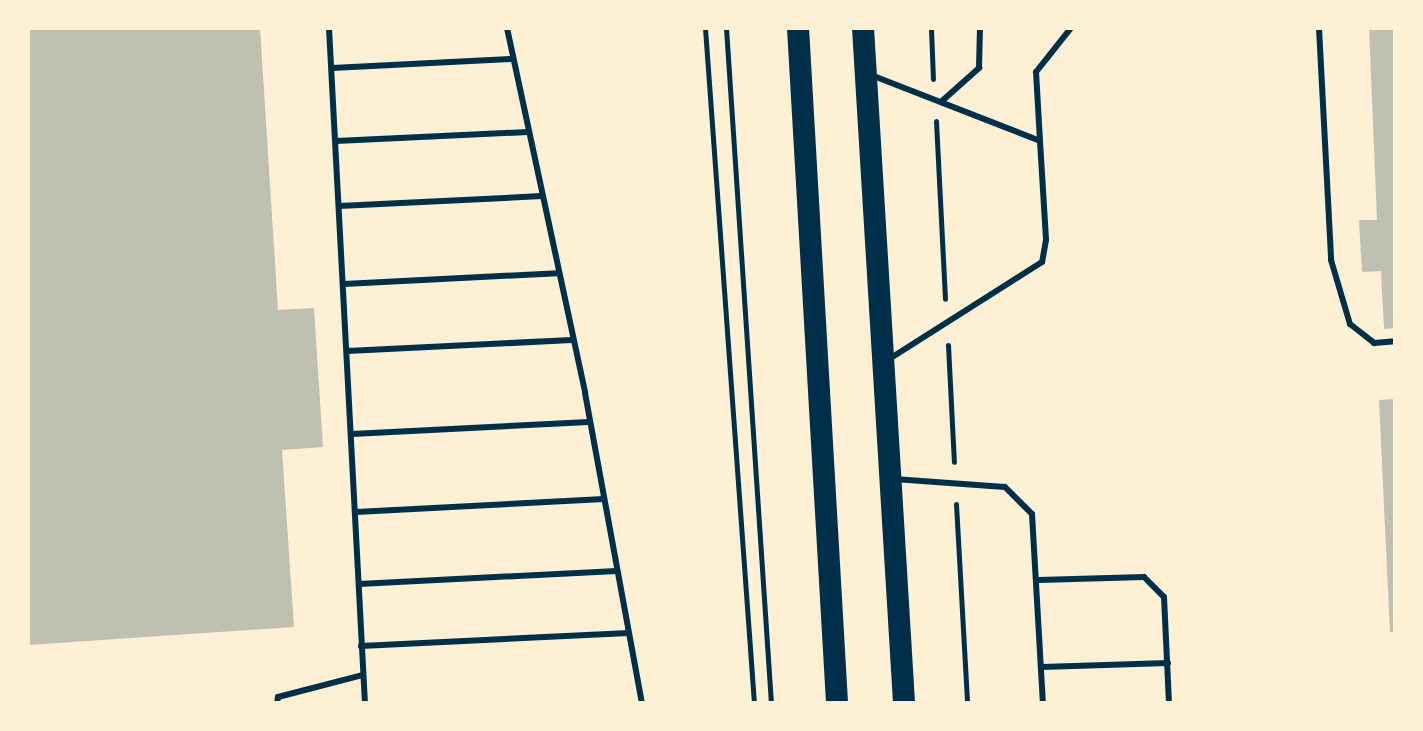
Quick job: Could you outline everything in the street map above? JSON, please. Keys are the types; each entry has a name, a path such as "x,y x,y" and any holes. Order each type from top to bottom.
{"highway":[{"path":"798,28 837,703"},
{"path":"863,28 904,703"}],"lane":[{"path":"329,28 365,703"},
{"path":"507,28 589,422 642,703"},
{"path":"942,101 979,68 980,28"},
{"path":"882,363 1042,262 1046,240 1036,72 1071,28"},
{"path":"1319,28 1331,260 1350,324 1374,343 1395,341"},
{"path":"332,68 512,59"},
{"path":"866,73 1040,141"},
{"path":"336,141 528,132"},
{"path":"339,206 542,196"},
{"path":"344,284 558,273"},
{"path":"347,351 572,340"},
{"path":"352,434 589,422"},
{"path":"890,479 1005,487 1032,514 1039,580 1043,703"},
{"path":"356,512 604,499"},
{"path":"359,584 617,571"},
{"path":"1039,580 1144,577 1164,597 1169,703"},
{"path":"361,646 629,633"},
{"path":"1042,667 1168,663"},
{"path":"277,703 278,697 363,675"}],"path":[{"path":"705,28 754,703"},
{"path":"726,28 771,703"},
{"path":"931,28 967,703"}],"building":[{"path":"28,28 260,28 278,310 314,308 323,447 282,450 294,627 28,645"},
{"path":"1369,28 1395,28 1395,328 1384,329 1381,271 1362,272 1359,220 1377,220"},
{"path":"1395,399 1395,632 1390,632 1379,400"}]}
